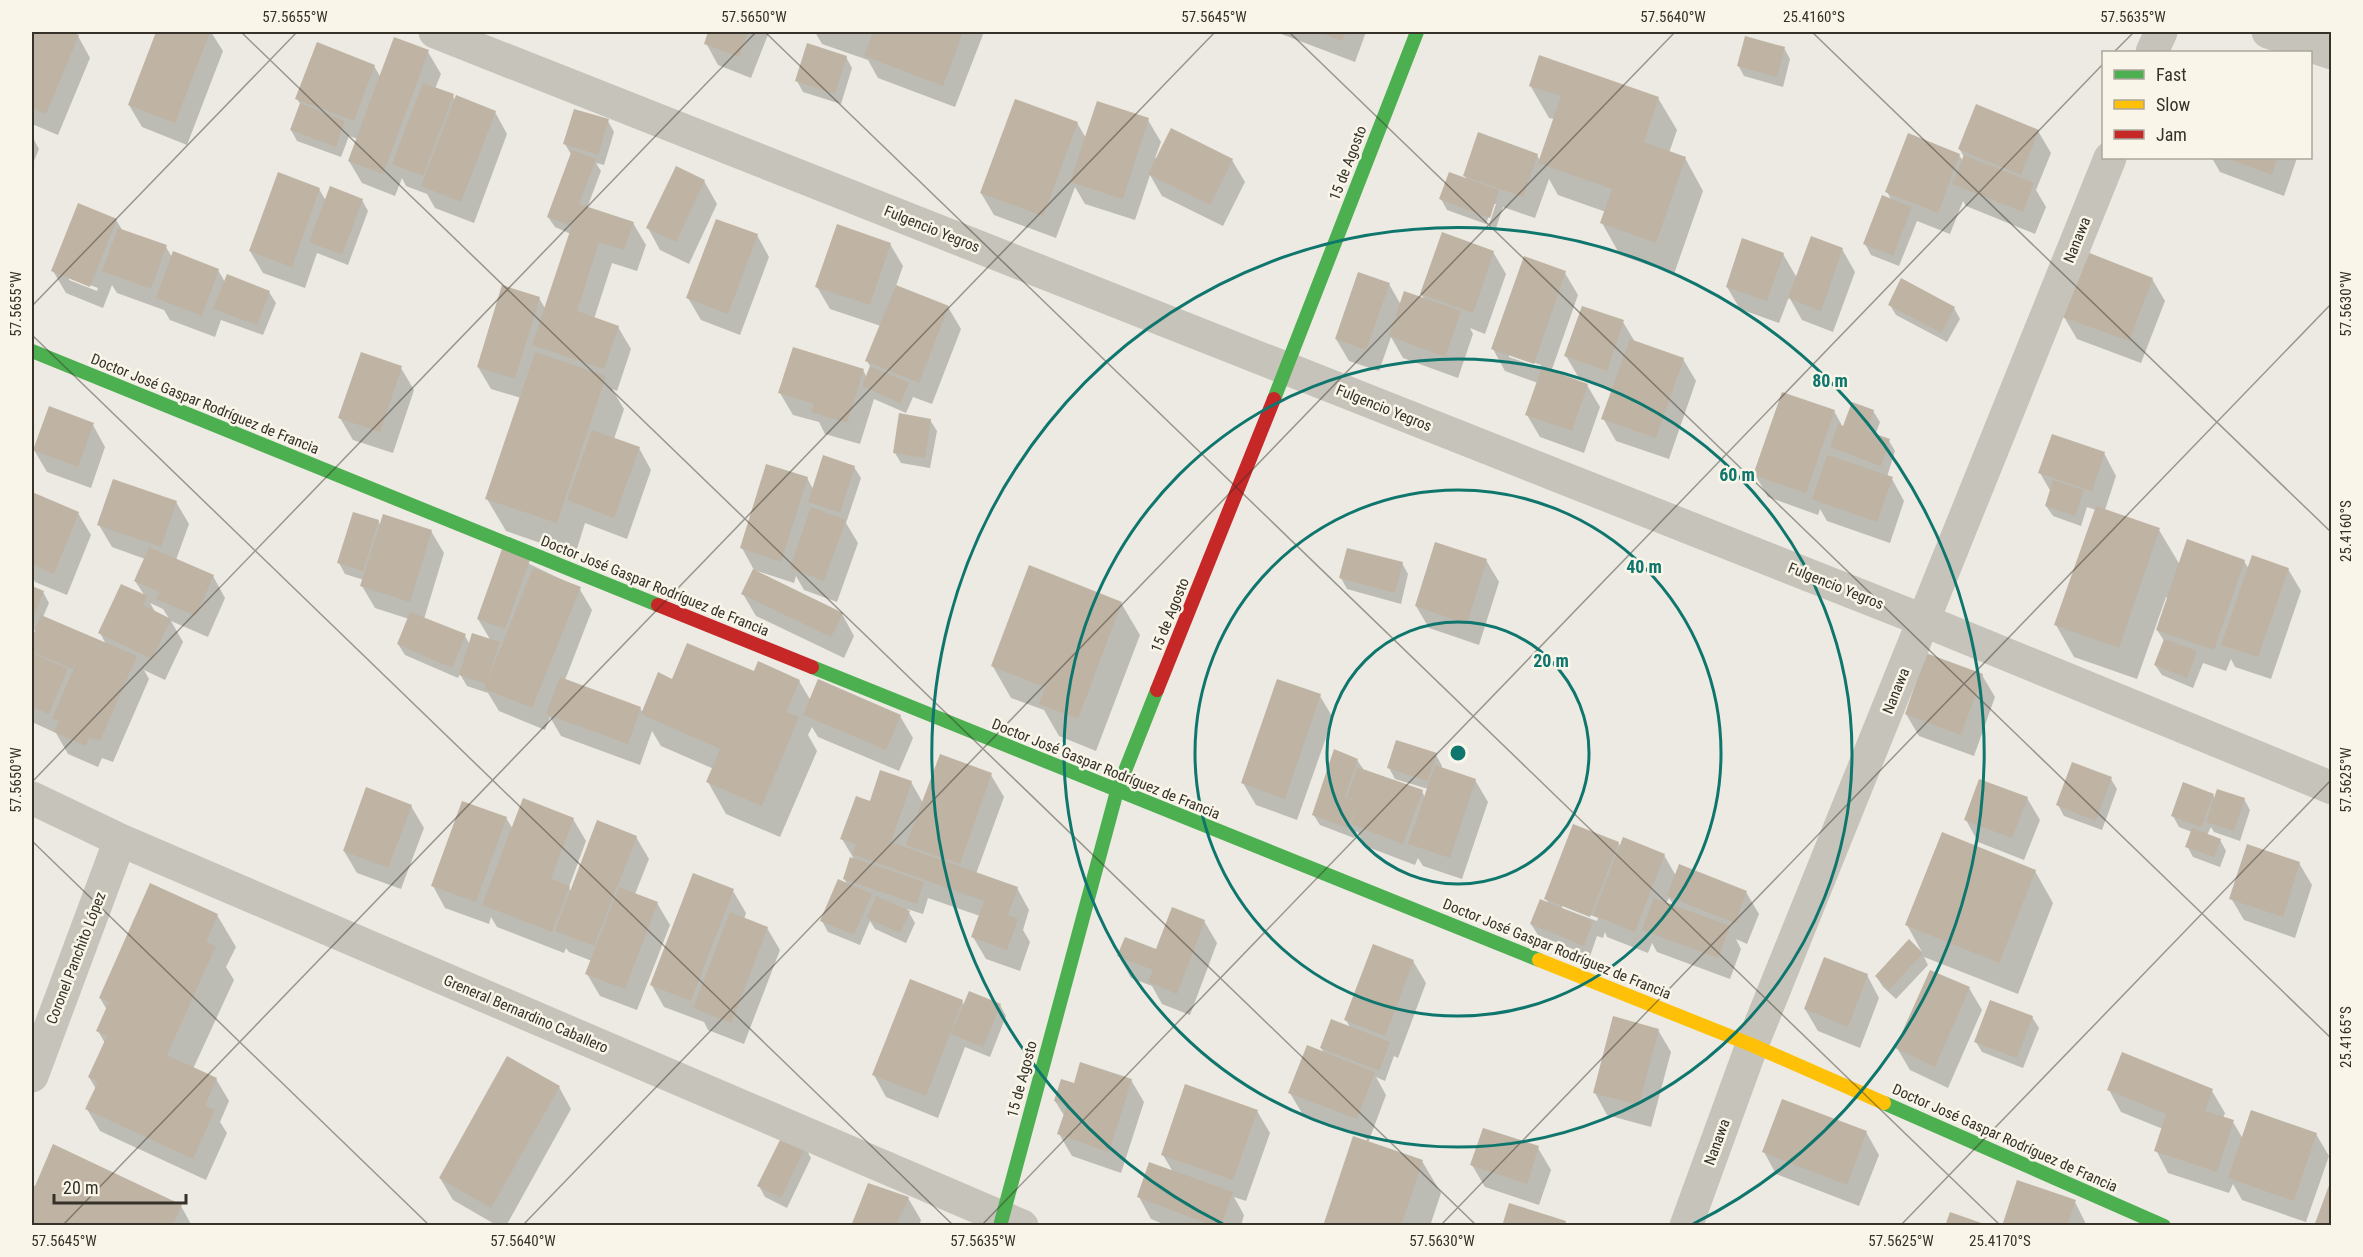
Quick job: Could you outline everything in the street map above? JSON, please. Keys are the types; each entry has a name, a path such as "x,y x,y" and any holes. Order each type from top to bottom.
{"street":[{"name":"Fulgencio Yegros","path":"435,32 1925,621 2331,788"},
{"name":"15 de Agosto","path":"1008,1223 1117,791 1286,370 1417,32"},
{"path":"2152,51 2161,32"},
{"path":"2268,32 2331,53"},
{"name":"Nanawa","path":"1686,1226 1752,1045 2110,159"},
{"name":"Doctor José Gaspar Rodríguez de Francia","path":"32,351 1117,791 1752,1045 2164,1226"},
{"name":"Greneral Bernardino Caballero","path":"32,798 120,840 1008,1223"},
{"name":"Coronel Panchito López","path":"32,1076 120,840"}],"building":[{"path":"32,32 71,32 79,35 46,114 32,108"},
{"path":"156,32 210,32 175,123 128,105"},
{"path":"708,32 748,32 739,57 704,44"},
{"path":"873,32 963,32 943,86 864,56"},
{"path":"1319,32 1346,32 1342,41"},
{"path":"1745,36 1785,47 1777,77 1737,66"},
{"path":"394,37 429,50 383,174 348,161"},
{"path":"317,42 375,65 354,121 295,99"},
{"path":"807,43 847,56 835,94 795,81"},
{"path":"1539,55 1659,97 1644,142 1686,157 1656,243 1600,223 1612,189 1538,163 1561,96 1529,86"},
{"path":"423,83 454,94 423,176 392,164"},
{"path":"456,95 496,111 461,202 421,186"},
{"path":"1015,99 1078,122 1043,216 980,193"},
{"path":"1097,101 1149,118 1123,199 1070,182"},
{"path":"300,103 345,121 336,147 290,130"},
{"path":"1976,104 2039,130 2021,175 1958,149"},
{"path":"574,109 609,119 598,155 563,144"},
{"path":"1171,128 1233,159 1210,205 1148,174"},
{"path":"1478,132 1538,154 1523,197 1463,176"},
{"path":"1908,133 1960,154 1938,213 1885,192"},
{"path":"572,150 596,159 579,204 634,222 624,250 599,242 577,311 619,326 604,369 532,345 575,216 571,226 547,217"},
{"path":"1964,155 2034,183 2023,212 1952,184"},
{"path":"2229,159 2277,159 2272,175"},
{"path":"676,166 705,180 676,242 646,228"},
{"path":"278,172 320,188 292,267 249,251"},
{"path":"1449,172 1499,190 1490,218 1439,199"},
{"path":"330,186 363,199 342,255 309,242"},
{"path":"1882,195 1912,207 1893,256 1863,244"},
{"path":"78,203 117,219 90,287 51,271"},
{"path":"716,219 758,234 728,314 686,298"},
{"path":"837,224 891,243 870,305 815,287"},
{"path":"118,228 167,245 151,289 102,271"},
{"path":"1442,232 1494,251 1473,313 1420,294"},
{"path":"1811,236 1843,248 1821,311 1788,298"},
{"path":"1742,238 1784,253 1767,301 1726,287"},
{"path":"173,251 219,269 202,316 156,298"},
{"path":"2087,252 2153,278 2129,341 2062,317"},
{"path":"1524,256 1566,271 1534,364 1491,349"},
{"path":"1358,272 1390,283 1366,350 1335,339"},
{"path":"227,274 270,291 257,325 213,309"},
{"path":"1901,278 1955,307 1941,333 1888,305"},
{"path":"502,285 540,297 515,379 477,367"},
{"path":"896,285 949,306 919,383 865,361"},
{"path":"1404,291 1461,311 1445,357 1389,336"},
{"path":"1582,306 1624,320 1607,371 1564,356"},
{"path":"1630,339 1684,358 1656,438 1601,419"},
{"path":"793,347 864,369 847,423 811,412 814,404 778,393"},
{"path":"361,352 402,366 380,432 338,418"},
{"path":"535,352 606,376 557,523 485,499"},
{"path":"870,366 909,383 900,403 862,386"},
{"path":"1542,367 1588,384 1572,431 1525,415"},
{"path":"1782,392 1835,410 1806,493 1753,475"},
{"path":"1852,402 1874,410 1867,431 1890,439 1881,466 1830,447 1838,424 1843,426"},
{"path":"49,406 94,423 78,467 33,450"},
{"path":"899,413 931,419 925,458 893,453"},
{"path":"592,430 640,447 614,518 567,500"},
{"path":"2052,434 2105,452 2092,491 2038,473"},
{"path":"823,455 855,466 840,513 808,502"},
{"path":"1827,455 1893,477 1877,522 1812,499"},
{"path":"766,464 808,477 781,562 740,548"},
{"path":"113,479 177,501 161,547 97,525"},
{"path":"2053,480 2084,490 2075,516 2045,506"},
{"path":"32,492 79,512 54,574 32,564"},
{"path":"2096,506 2160,528 2119,648 2054,625"},
{"path":"811,507 846,520 824,581 790,568"},
{"path":"353,512 379,520 363,571 337,563"},
{"path":"383,514 432,530 410,602 360,586"},
{"path":"2187,539 2245,560 2214,650 2156,630"},
{"path":"1435,542 1487,559 1467,624 1415,606"},
{"path":"149,547 214,575 196,616 156,599 159,592 134,581"},
{"path":"1347,548 1403,562 1395,593 1339,578"},
{"path":"502,549 530,560 505,629 477,619"},
{"path":"2252,555 2289,568 2258,657 2221,645"},
{"path":"1029,565 1122,602 1078,719 1039,704 1045,687 991,666"},
{"path":"533,568 581,587 532,708 484,689"},
{"path":"753,569 843,613 831,637 741,594"},
{"path":"121,584 148,596 143,605 171,619 152,659 98,633"},
{"path":"32,586 44,591 32,620"},
{"path":"410,612 466,634 452,668 397,644"},
{"path":"41,615 137,656 100,741 89,737 86,746 54,732 59,721 52,718 78,659 72,669 32,652 32,638"},
{"path":"472,633 500,642 486,684 459,675"},
{"path":"2164,639 2197,651 2187,678 2154,665"},
{"path":"687,643 754,671 758,661 800,680 786,712 799,717 762,806 706,782 720,749 641,714 658,672 672,679"},
{"path":"32,653 68,669 49,714 32,707"},
{"path":"1926,653 1983,674 1961,735 1905,714"},
{"path":"560,677 641,707 628,744 546,714"},
{"path":"818,679 901,715 886,750 803,715"},
{"path":"1277,679 1321,694 1285,799 1241,783"},
{"path":"1396,740 1437,753 1428,781 1387,768"},
{"path":"1334,749 1358,759 1345,797 1355,801 1347,797 1357,767 1423,790 1403,844 1351,824 1358,801 1348,828 1312,815"},
{"path":"940,754 992,773 960,864 906,845"},
{"path":"2072,762 2112,777 2096,821 2056,805"},
{"path":"1435,765 1476,779 1450,858 1408,844"},
{"path":"880,770 912,781 891,842 1018,887 1008,915 1018,919 1007,950 971,937 984,901 852,854 856,844 840,839 856,796 870,801"},
{"path":"1979,779 2028,797 2012,838 1964,820"},
{"path":"2183,782 2214,794 2201,827 2171,816"},
{"path":"366,787 412,805 388,868 343,851"},
{"path":"2217,789 2245,798 2234,831 2206,822"},
{"path":"523,798 574,818 551,879 570,886 552,932 482,905"},
{"path":"462,801 507,817 476,902 431,886"},
{"path":"597,820 637,836 594,946 555,931"},
{"path":"1573,824 1619,842 1590,917 1544,899"},
{"path":"2192,828 2221,839 2214,857 2185,847"},
{"path":"1942,832 2036,870 1999,963 1905,925"},
{"path":"1623,837 1665,854 1635,932 1593,915"},
{"path":"2247,844 2300,862 2283,917 2229,899"},
{"path":"850,857 924,882 917,904 843,879"},
{"path":"1679,864 1747,891 1735,923 1667,896"},
{"path":"693,873 734,889 691,1001 650,985"},
{"path":"838,879 872,894 854,935 820,921"},
{"path":"150,883 218,914 206,942 216,946 167,1055 217,1078 205,1106 215,1110 193,1159 85,1109 98,1082 88,1077 107,1036 96,1031 109,1002 99,998"},
{"path":"619,887 658,902 625,989 585,974"},
{"path":"876,896 910,911 900,933 867,918"},
{"path":"1654,898 1730,926 1718,958 1642,930"},
{"path":"1540,899 1593,921 1584,946 1530,924"},
{"path":"1172,907 1205,920 1177,994 1148,982 1153,970 1117,956 1125,937 1156,949"},
{"path":"730,912 768,927 731,1023 693,1008"},
{"path":"1909,939 1923,953 1889,990 1875,976"},
{"path":"1373,944 1414,960 1385,1036 1344,1020"},
{"path":"1824,957 1868,974 1848,1027 1804,1009"},
{"path":"1930,970 1970,987 1935,1067 1895,1048"},
{"path":"910,979 963,1000 926,1096 872,1075"},
{"path":"969,991 1001,1004 983,1047 951,1034"},
{"path":"1990,1000 2033,1016 2017,1058 1974,1042"},
{"path":"1613,1016 1659,1029 1639,1105 1593,1093"},
{"path":"1331,1019 1390,1042 1379,1071 1320,1048"},
{"path":"1307,1045 1375,1072 1357,1119 1288,1093"},
{"path":"2122,1052 2213,1089 2205,1111 2234,1120 2217,1172 2154,1151 2166,1114 2107,1090"},
{"path":"507,1056 560,1086 491,1208 439,1178"},
{"path":"1080,1062 1132,1079 1109,1152 1057,1134 1067,1105 1054,1101 1061,1079 1074,1083"},
{"path":"1185,1084 1258,1110 1233,1180 1161,1155"},
{"path":"1782,1099 1867,1131 1847,1185 1762,1152"},
{"path":"2251,1110 2317,1133 2294,1201 2228,1178"},
{"path":"1483,1128 1539,1146 1527,1184 1470,1165"},
{"path":"783,1134 806,1146 781,1198 757,1186"},
{"path":"1353,1136 1423,1160 1401,1226 1323,1226"},
{"path":"53,1144 182,1205 172,1226 32,1226 32,1184 35,1186"},
{"path":"1149,1162 1233,1192 1221,1226 1214,1226 1137,1197"},
{"path":"2017,1180 2076,1200 2067,1226 2002,1226"},
{"path":"2331,1180 2332,1226 2314,1226"},
{"path":"868,1183 909,1197 896,1226 851,1226"},
{"path":"1509,1203 1566,1221 1565,1226 1502,1226"},
{"path":"1950,1212 1987,1225 1987,1226 1945,1226"}],"traffic: fast":[{"path":"1274,399 1417,32"},
{"path":"32,351 658,605"},
{"path":"812,667 1539,960"},
{"path":"1000,1226 1117,791 1157,690"},
{"path":"1884,1103 2164,1226"}],"traffic: slow":[{"path":"1539,960 1752,1045 1884,1103"}],"traffic: jam":[{"path":"1157,690 1274,399"},
{"path":"658,605 812,667"}]}
